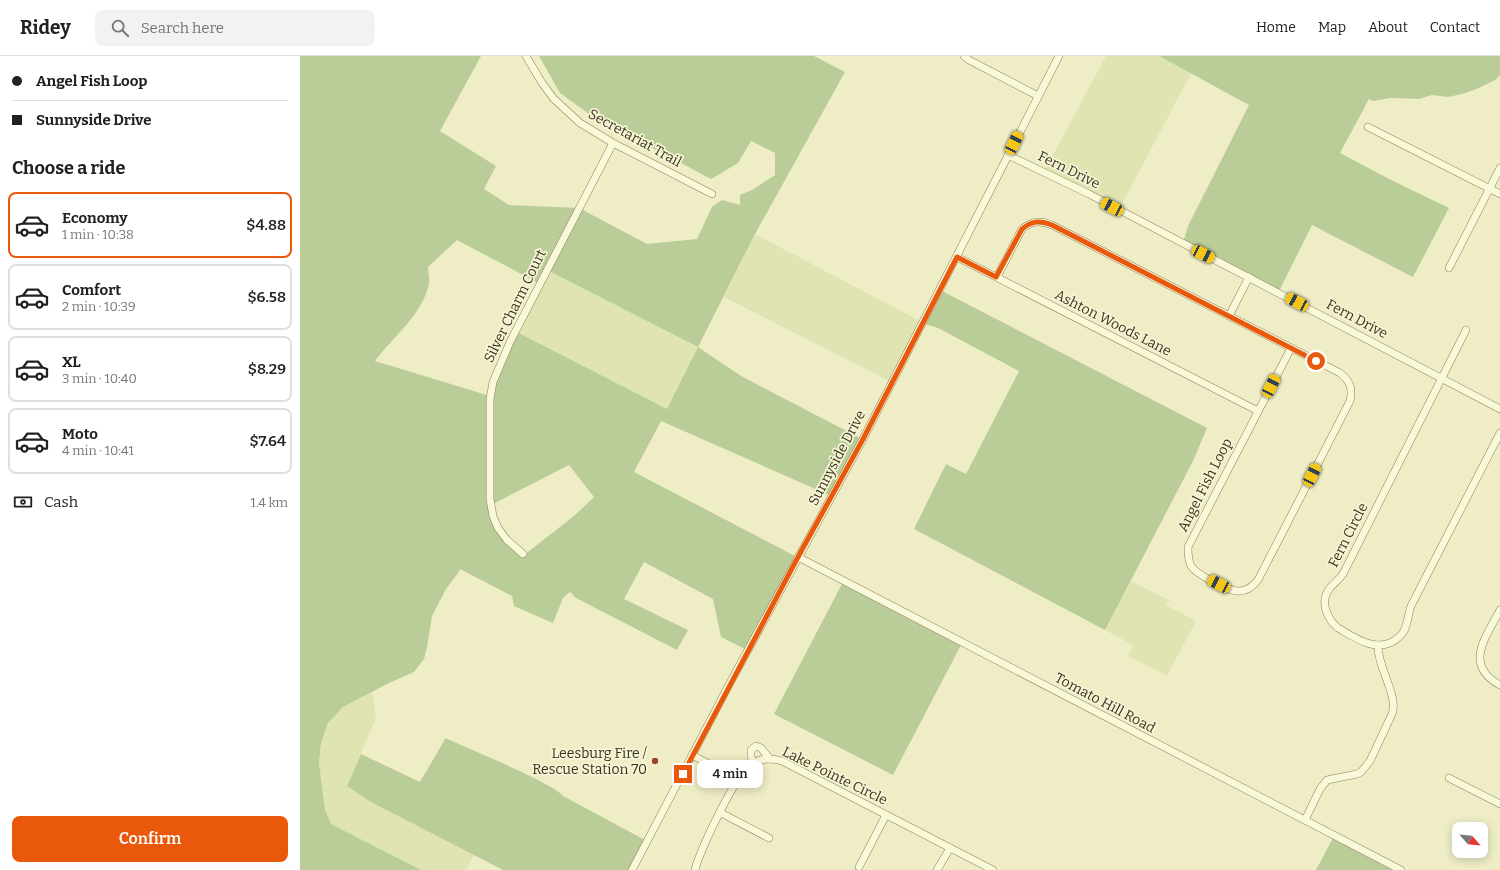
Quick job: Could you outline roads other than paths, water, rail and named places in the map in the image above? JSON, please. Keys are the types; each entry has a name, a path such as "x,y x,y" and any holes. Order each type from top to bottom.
{"street":[{"name":"Secretariat Trail","path":"526,56 542,83 554,99 580,124 613,143 712,194"},
{"path":"964,56 1038,96"},
{"name":"Sunnyside Drive","path":"632,870 798,557 862,441 1059,56"},
{"path":"1368,127 1500,194"},
{"name":"Silver Charm Court","path":"523,554 507,540 498,528 490,499 490,400 496,376 510,342 613,143"},
{"name":"Fern Drive","path":"1008,155 1089,194 1500,409"},
{"path":"1449,268 1500,168"},
{"name":"Angel Fish Loop","path":"996,277 1022,229 1036,221 1044,222 1052,225 1340,373 1346,378 1352,393 1350,400 1258,580 1248,590 1230,590 1198,573 1189,561 1188,548 1291,348"},
{"name":"Ashton Woods Lane","path":"957,257 1258,411"},
{"path":"1229,316 1249,278"},
{"name":"Fern Circle","path":"1378,646 1368,644 1334,625 1327,615 1325,608 1327,594 1329,589 1340,579 1343,574 1443,379 1466,330"},
{"path":"1305,820 1320,789 1327,780 1357,774 1366,768 1392,714 1394,705 1380,660 1378,646 1394,641 1404,630 1411,606 1500,433"},
{"name":"Tomato Hill Road","path":"798,557 1401,870"},
{"path":"1500,610 1486,637 1480,655 1481,667 1484,673 1488,678 1500,685"},
{"path":"695,870 702,850 738,779 745,769 754,762 751,750 756,746 761,748 770,759"},
{"path":"692,755 738,779"},
{"name":"Lake Pointe Circle","path":"754,762 770,759 782,762 993,870"},
{"path":"1449,778 1500,804"},
{"path":"720,813 769,838"},
{"path":"859,867 886,815"},
{"path":"938,870 950,848"}],"place":[{"name":"Leesburg Fire / Rescue Station 70","path":"655,761"}]}
